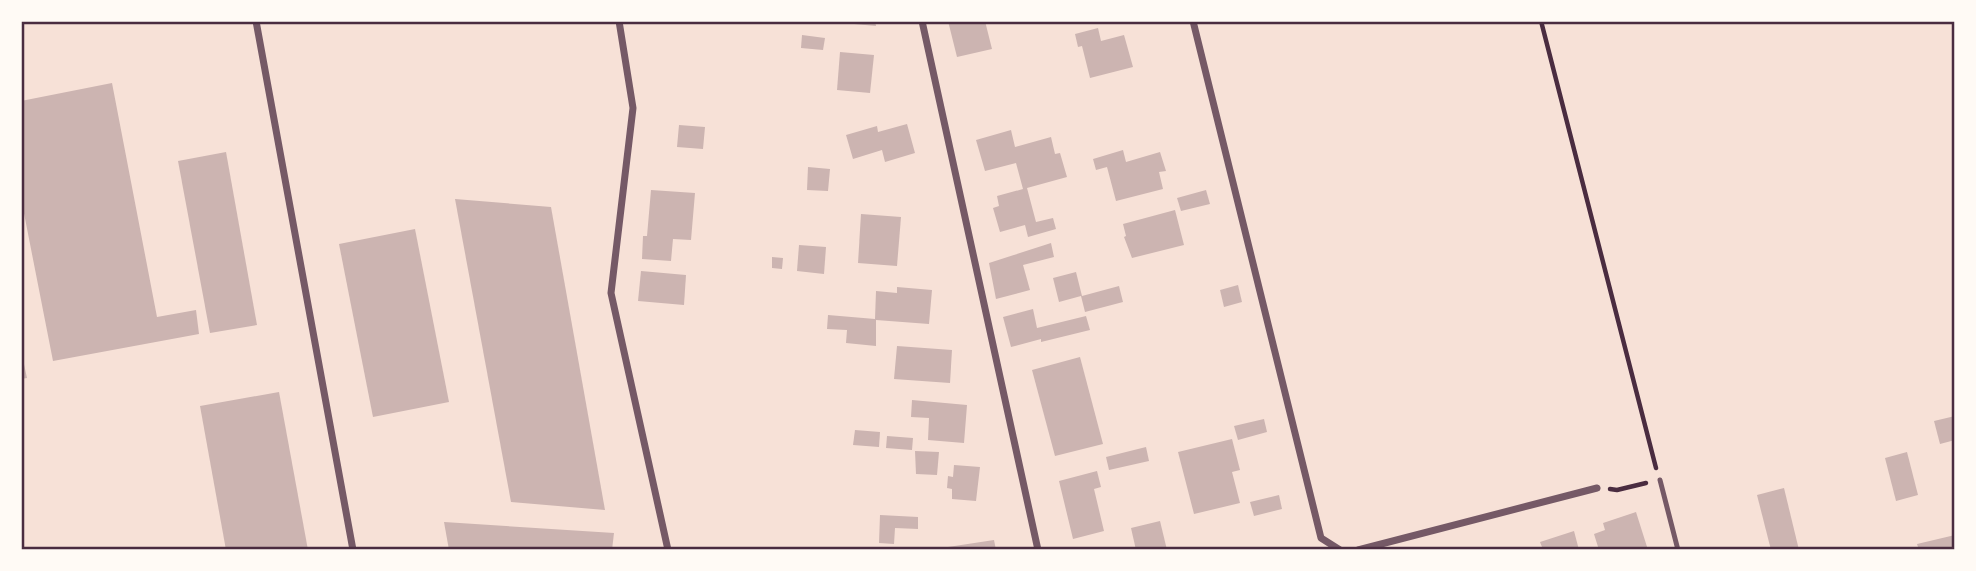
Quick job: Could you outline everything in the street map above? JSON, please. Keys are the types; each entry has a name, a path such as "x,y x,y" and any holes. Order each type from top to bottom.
{"street":[{"path":"256,21 353,550"},
{"path":"619,21 633,108 611,293 668,550"},
{"path":"922,21 1038,550"},
{"path":"1193,21 1321,538 1340,550"},
{"path":"1358,550 1597,488"}],"lane":[{"path":"1660,480 1678,550"}],"path":[{"path":"1541,21 1660,480 1617,490 1597,488"}],"building":[{"path":"875,21 876,26 843,23"},
{"path":"948,21 985,21 992,49 957,57"},
{"path":"1098,28 1101,41 1124,35 1133,67 1090,78 1082,46 1078,47 1075,34"},
{"path":"802,35 825,38 823,50 801,48"},
{"path":"840,52 874,55 870,93 837,90"},
{"path":"112,83 157,317 196,310 199,334 53,361 21,198 21,101"},
{"path":"907,124 915,153 885,162 882,150 853,159 846,135 877,126 878,132"},
{"path":"679,125 705,127 703,149 677,147"},
{"path":"1011,130 1015,147 1051,137 1055,154 1060,153 1067,177 1027,188 1036,222 1053,218 1056,229 1028,237 1025,225 1000,232 993,208 999,206 997,196 1023,189 1016,163 985,171 976,140"},
{"path":"1123,150 1126,162 1160,152 1166,171 1159,172 1163,189 1116,201 1107,167 1096,170 1093,159"},
{"path":"226,152 257,325 210,333 178,161"},
{"path":"808,167 830,169 828,191 807,190"},
{"path":"651,190 695,193 691,240 673,239 671,261 642,259"},
{"path":"1206,190 1210,204 1181,211 1177,198"},
{"path":"455,199 551,207 605,510 511,502"},
{"path":"1175,210 1184,245 1132,258 1124,237 1123,224"},
{"path":"861,214 901,217 897,266 858,263"},
{"path":"415,229 449,402 373,417 339,244"},
{"path":"1051,243 1054,257 1023,265 1030,290 996,299 989,263"},
{"path":"799,245 826,247 824,274 797,271"},
{"path":"772,257 783,258 782,269 772,268"},
{"path":"641,271 686,275 684,305 638,301"},
{"path":"1076,272 1082,296 1119,286 1123,302 1085,312 1081,296 1059,302 1053,278"},
{"path":"1238,285 1242,302 1224,307 1220,290"},
{"path":"897,287 932,290 929,324 876,320 876,346 846,343 847,330 827,329 828,315 875,319 876,291 897,293"},
{"path":"1033,309 1037,328 1086,316 1090,330 1011,347 1003,317"},
{"path":"897,346 952,350 950,383 894,379"},
{"path":"21,356 27,378 21,379"},
{"path":"1080,357 1103,444 1055,456 1032,370"},
{"path":"279,392 308,550 226,550 200,406"},
{"path":"912,400 967,405 964,443 928,440 929,418 911,417"},
{"path":"1955,416 1955,440 1940,444 1934,421"},
{"path":"1264,419 1267,432 1238,440 1234,426"},
{"path":"855,430 880,432 879,447 853,445"},
{"path":"887,436 913,438 912,450 886,448"},
{"path":"1232,439 1240,470 1232,472 1240,503 1194,514 1178,452"},
{"path":"1146,447 1149,461 1109,470 1106,457"},
{"path":"915,451 939,452 937,475 916,474"},
{"path":"1907,452 1918,495 1896,501 1885,458"},
{"path":"954,465 980,467 976,501 952,499 952,489 947,488 948,476 953,477"},
{"path":"1097,471 1101,487 1094,489 1104,531 1073,539 1059,481"},
{"path":"1784,488 1799,550 1771,550 1757,495"},
{"path":"1279,495 1282,509 1254,516 1250,502"},
{"path":"1636,512 1648,550 1599,550 1594,534 1605,530 1603,523"},
{"path":"880,515 918,517 918,529 895,528 894,544 879,543"},
{"path":"1160,521 1167,550 1136,550 1131,528"},
{"path":"444,522 614,533 612,550 449,550"},
{"path":"1574,531 1579,550 1534,550 1542,547 1540,542"},
{"path":"1955,535 1955,550 1919,550 1917,544"},
{"path":"994,540 996,550 948,550 948,547"}]}
